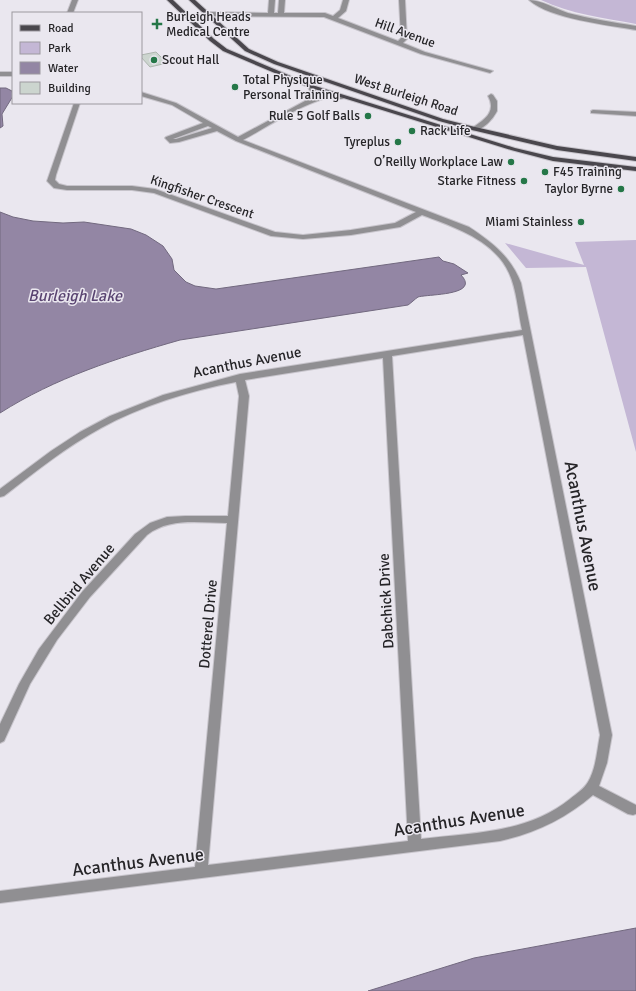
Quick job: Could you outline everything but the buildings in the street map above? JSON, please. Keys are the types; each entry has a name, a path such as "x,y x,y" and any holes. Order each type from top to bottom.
{"main road":[{"name":"West Burleigh Road","path":"192,0 247,50 267,60 426,115 474,129 557,148 636,159"},
{"name":"West Burleigh Road","path":"172,2 212,40 228,52 310,86 512,150 553,159 636,169"}],"street":[{"path":"70,12 75,0"},
{"path":"270,14 272,0"},
{"path":"281,14 282,0"},
{"path":"334,18 344,11 346,0"},
{"path":"398,44 404,39 402,0"},
{"path":"532,1 543,7 636,28"},
{"name":"Hill Avenue","path":"206,14 321,14 398,44 490,71"},
{"path":"0,74 12,74"},
{"path":"307,102 316,94 310,86"},
{"name":"Acanthus Avenue","path":"0,897 500,835 534,827 554,818 570,807 592,788 601,764 606,735 515,278 505,259 490,244 466,228 238,140 207,124 174,104 142,94"},
{"path":"238,140 307,102 324,96 343,97"},
{"path":"474,129 490,119 495,108 495,102 491,96"},
{"name":"Kingfisher Crescent","path":"77,104 52,175 51,181 57,186 67,188 132,188 155,191 274,234 292,238 308,238 397,225 423,211"},
{"path":"593,112 636,114"},
{"path":"207,124 168,138 172,142 177,142 216,129"},
{"name":"Acanthus Avenue","path":"0,494 73,440 111,419 170,395 240,377 526,332"},
{"name":"Dabchick Drive","path":"387,354 415,845"},
{"name":"Dotterel Drive","path":"201,873 244,396 240,377"},
{"name":"Bellbird Avenue","path":"0,738 15,703 34,667 56,634 95,585 140,537 149,529 170,520 232,519"},
{"path":"592,788 633,810"}],"green space":[{"path":"541,0 636,0 636,24 564,9"},
{"path":"636,240 636,452 586,267 526,268 505,243 584,265 575,242"}],"water":[{"path":"0,88 6,88 12,91 12,98 2,114 3,126 0,128"},
{"name":"Burleigh Lake","path":"0,212 13,217 33,221 63,223 84,222 131,229 146,235 163,246 172,259 174,270 186,282 195,286 216,289 439,257 443,261 454,264 468,273 461,275 465,282 464,287 459,290 450,293 418,297 408,305 180,340 156,347 65,379 42,389 0,413"},
{"path":"636,928 636,991 368,991 474,958"}],"place":[{"name":"Burleigh Heads Medical Centre","path":"157,24"},
{"name":"Scout Hall","path":"154,60"},
{"name":"Total Physique Personal Training","path":"235,87"},
{"name":"Rule 5 Golf Balls","path":"368,116"},
{"name":"Rack Life","path":"412,131"},
{"name":"Tyreplus","path":"398,142"},
{"name":"O’Reilly Workplace Law","path":"511,162"},
{"name":"F45 Training","path":"545,172"},
{"name":"Starke Fitness","path":"524,181"},
{"name":"Taylor Byrne","path":"621,189"},
{"name":"Miami Stainless","path":"581,222"}]}
